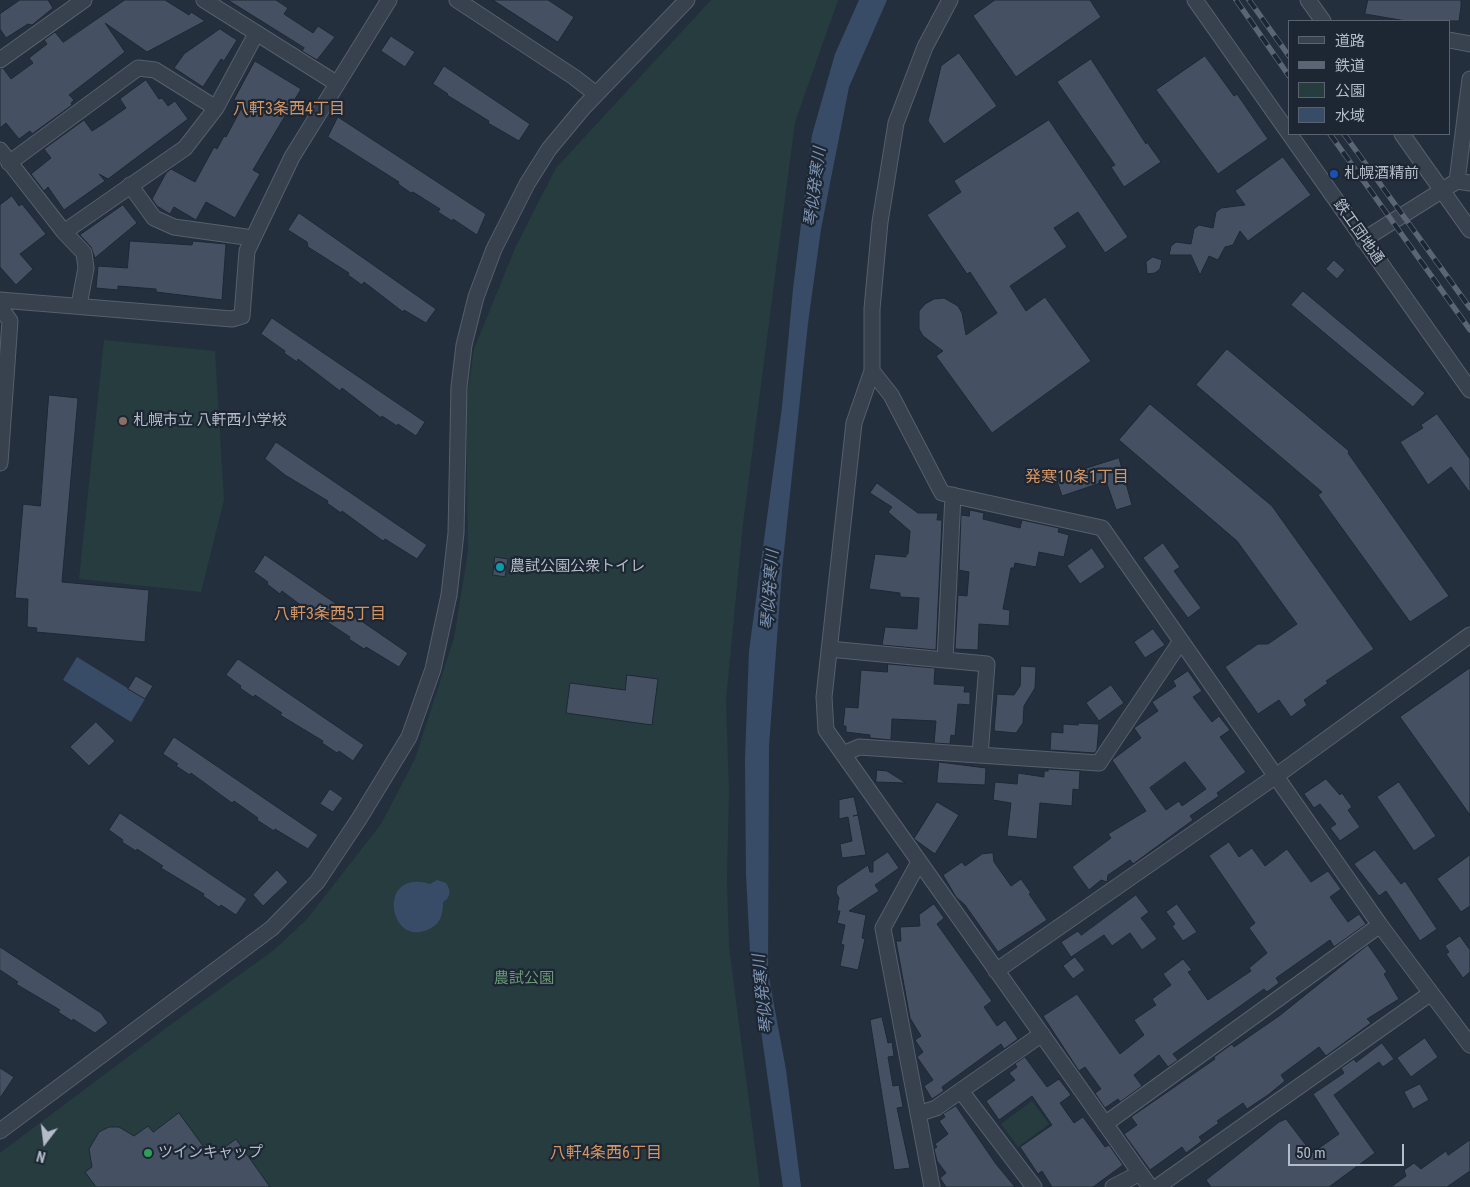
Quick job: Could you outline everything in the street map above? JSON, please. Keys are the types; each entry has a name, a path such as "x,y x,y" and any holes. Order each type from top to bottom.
{"street":[{"path":"0,60 84,0"},
{"path":"204,0 336,83"},
{"path":"0,300 79,305 232,320 242,316 247,251 253,238 292,156 389,0"},
{"path":"457,0 574,77 596,94"},
{"path":"0,1131 272,928 317,882 359,820 409,737 433,670 449,595 456,533 459,387 464,345 476,297 494,249 527,184 549,149 596,94 687,0"},
{"path":"950,0 926,48 896,124 880,222 872,309 872,371 854,423 824,697 826,730 1150,1187"},
{"name":"鉄工団地通","path":"1195,0 1288,133"},
{"path":"1308,0 1323,20"},
{"path":"64,232 186,148 216,108 256,34"},
{"path":"1450,40 1470,44"},
{"path":"9,163 138,68 155,70 216,108"},
{"path":"1363,240 1442,190 1463,182 1470,79"},
{"name":"鉄工団地通","path":"1290,135 1470,390"},
{"path":"1403,135 1470,230"},
{"path":"0,150 64,232 84,253 86,268 79,305"},
{"path":"130,185 154,218 174,227 253,238"},
{"path":"0,307 10,321 2,394 0,463"},
{"path":"872,371 891,394 942,493 1102,528 1380,925 1470,1045"},
{"path":"945,660 953,495"},
{"path":"996,971 1276,776 1470,635"},
{"path":"843,754 858,747 1099,763 1181,641"},
{"path":"830,649 987,664 980,755"},
{"path":"919,862 883,928 932,1187"},
{"path":"1105,1124 1380,925"},
{"path":"1157,1187 1431,993"},
{"path":"918,1114 936,1108 1042,1034"},
{"path":"961,1090 1034,1187"},
{"path":"1113,1187 1140,1173"}],"green space":[{"name":"農試公園","path":"711,0 838,0 795,122 743,524 726,700 729,792 727,879 729,946 760,1187 0,1187 0,1153 181,1017 274,950 307,919 381,824 415,759 454,638 468,551 466,405 474,349 516,246 556,168"},
{"path":"104,340 215,351 224,500 201,592 79,579"},
{"path":"1032,1101 1049,1124 1018,1147 1001,1124"}],"water":[{"name":"琴似発寒川","path":"859,0 887,0 849,87 821,229 808,323 782,570 769,746 768,972 786,1070 801,1187 783,1187 750,952 746,874 745,759 749,651 782,407 793,289 812,135 835,54"},
{"path":"77,657 145,699 131,722 63,680"},
{"path":"437,880 446,883 449,888 449,896 443,902 442,914 439,920 431,928 417,932 405,929 398,920 394,909 395,897 401,887 413,882 430,884"}],"building":[{"path":"20,0 48,0 53,8 32,25 28,24 6,38 0,29 0,14"},
{"path":"125,0 165,0 189,15 191,12 205,21 147,52 105,23 125,52 69,95 74,100 71,103 72,105 32,134 30,131 19,139 6,123 0,128 0,69 3,68 11,79 33,63 29,58 47,44 44,40 55,32 63,42"},
{"path":"228,0 276,0 288,8 284,14 313,33 318,26 335,37 317,60 302,51 304,48"},
{"path":"493,0 548,0 574,17 558,42"},
{"path":"995,0 1090,0 1101,17 1016,77 973,16"},
{"path":"1368,0 1461,0 1459,21 1400,20 1365,14"},
{"path":"220,29 237,40 224,61 221,59 203,87 174,68 184,54"},
{"path":"391,36 415,52 405,67 381,51"},
{"path":"959,53 997,106 944,144 928,121 941,66"},
{"path":"1205,56 1234,96 1237,94 1268,139 1218,174 1156,90"},
{"path":"1091,59 1146,144 1147,142 1161,162 1124,187 1111,167 1115,165 1057,82"},
{"path":"255,61 301,89 253,170 260,174 235,218 206,202 196,220 174,207 170,214 157,206 152,199 166,173 171,169 195,182 214,147 217,149 224,136 226,137 242,107 242,104 234,100"},
{"path":"444,66 530,124 519,141 488,123 489,121 433,84"},
{"path":"146,80 159,99 162,98 168,106 175,101 188,119 108,179 99,174 105,181 64,210 48,187 44,191 31,174 51,158 44,149 84,120 92,131 103,124 126,108 120,99"},
{"path":"338,117 486,214 477,235 453,219 452,221 438,212 440,209 413,192 411,193 398,184 399,182 328,137"},
{"path":"1049,120 1128,237 1105,253 1078,212 1054,228 1067,247 1010,286 1026,311 1045,297 1091,361 992,433 936,356 943,351 923,336 919,329 919,311 925,304 934,299 944,298 958,306 962,313 966,335 997,313 970,272 967,274 927,215 961,192 954,181"},
{"path":"1283,157 1311,195 1248,241 1240,231 1233,245 1225,247 1218,260 1209,256 1200,275 1191,255 1169,255 1171,246 1176,242 1191,244 1194,229 1199,225 1213,228 1216,212 1221,208 1245,205 1235,191"},
{"path":"12,196 19,206 22,204 46,234 20,254 33,269 16,285 0,267 0,205"},
{"path":"123,205 137,223 95,258 91,247 80,235"},
{"path":"299,213 436,309 426,323 404,310 403,312 364,282 362,285 348,275 349,273 308,247 307,242 288,230"},
{"path":"130,241 192,245 193,241 226,244 222,300 156,292 156,289 118,286 118,290 96,288 98,266 127,268"},
{"path":"1153,257 1162,260 1160,269 1155,273 1147,274 1146,262"},
{"path":"1334,260 1345,270 1337,279 1326,269"},
{"path":"1303,291 1425,393 1413,407 1291,305"},
{"path":"272,318 425,422 416,436 398,424 397,426 382,416 381,418 342,388 340,391 298,359 297,362 284,353 285,351 261,334"},
{"path":"1227,349 1349,451 1348,453 1449,596 1410,622 1318,495 1322,492 1196,385"},
{"path":"49,395 78,398 62,582 149,590 145,642 36,632 37,628 27,627 28,599 15,598 23,504 40,506"},
{"path":"1150,404 1272,506 1374,649 1326,681 1328,683 1304,700 1307,705 1291,717 1279,700 1258,714 1225,667 1258,644 1268,644 1297,624 1237,541 1119,440"},
{"path":"1437,414 1470,459 1470,493 1451,467 1428,485 1400,442 1423,428 1421,425"},
{"path":"276,442 427,545 417,559 385,539 383,541 342,511 341,513 327,503 328,501 285,475 265,459"},
{"path":"1119,458 1132,505 1116,510 1106,481 1062,496 1056,478"},
{"path":"877,483 918,513 938,513 937,520 942,520 936,650 882,645 885,627 917,629 919,598 900,597 900,593 869,589 875,554 906,557 906,554 908,554 910,531 888,512 892,507 870,493"},
{"path":"970,510 984,513 983,519 1020,528 1022,520 1059,528 1058,532 1069,535 1064,557 1039,552 1036,567 1015,563 1014,568 1011,568 1003,609 1010,610 1009,626 979,624 978,650 955,649 958,595 967,596 969,572 959,570 961,515 969,516"},
{"path":"1163,543 1180,567 1174,571 1201,608 1188,618 1143,558"},
{"path":"1092,548 1105,567 1080,584 1067,566"},
{"path":"265,555 408,653 399,667 366,647 364,649 349,639 350,637 324,620 323,622 282,591 280,594 267,584 268,582 254,572"},
{"name":"農試公園公衆トイレ","path":"495,557 508,559 505,577 493,575"},
{"path":"1153,629 1165,645 1145,658 1134,642"},
{"path":"238,659 364,745 353,761 339,751 337,753 322,743 323,741 280,715 282,713 255,695 253,697 240,688 241,686 226,675"},
{"path":"888,664 935,668 934,684 965,686 964,692 970,692 970,705 958,704 955,736 951,735 950,744 934,743 936,721 892,719 891,740 870,738 870,735 846,732 846,726 843,726 845,707 858,708 861,670 887,672"},
{"path":"1021,666 1036,667 1035,688 1024,706 1023,723 1016,733 994,731 997,694 1014,695 1020,686"},
{"path":"1470,668 1470,815 1400,717"},
{"path":"1188,671 1202,691 1193,697 1212,722 1219,716 1230,730 1220,737 1246,772 1217,793 1219,796 1190,816 1193,820 1133,864 1130,860 1108,875 1107,882 1101,880 1089,890 1072,867 1111,838 1108,834 1146,811 1112,760 1141,738 1134,728 1158,711 1152,702 1176,686 1173,681","holes":["1185,762 1206,789 1182,806 1179,801 1166,810 1150,788"]},
{"path":"627,675 658,679 652,725 566,713 570,683 625,690"},
{"path":"136,676 153,686 145,699 128,689"},
{"path":"1111,685 1124,703 1099,721 1086,703"},
{"path":"96,722 115,741 89,766 70,747"},
{"path":"1078,723 1099,724 1095,753 1050,750 1051,732 1063,733 1063,724 1078,725"},
{"path":"174,737 318,835 308,849 275,829 274,831 234,801 232,803 191,773 190,775 176,766 178,764 163,754"},
{"path":"939,762 986,768 985,785 937,783"},
{"path":"1048,769 1080,771 1079,790 1073,789 1072,806 1040,803 1037,839 1007,836 1011,803 993,800 995,782 1017,784 1018,773 1044,777 1044,771 1048,771"},
{"path":"877,770 887,771 906,783 876,782"},
{"path":"1326,779 1340,795 1342,793 1352,807 1348,810 1360,827 1340,841 1330,828 1336,824 1320,804 1314,808 1304,794"},
{"path":"1399,782 1436,836 1414,851 1377,797"},
{"path":"330,789 343,798 333,812 320,804"},
{"path":"854,797 866,855 842,858 840,844 852,841 848,817 839,819 839,800"},
{"path":"937,802 959,815 935,854 914,839"},
{"path":"120,813 247,899 236,915 221,905 219,907 203,896 204,894 161,868 163,866 137,849 136,851 122,842 123,840 109,830"},
{"path":"1229,842 1239,857 1252,848 1265,866 1287,849 1311,882 1328,871 1341,889 1330,897 1348,922 1359,914 1366,924 1334,947 1330,940 1276,978 1279,983 1267,992 1264,989 1173,1054 1178,1060 1168,1067 1159,1055 1134,1075 1142,1086 1120,1102 1118,1099 1105,1108 1095,1093 1101,1089 1085,1067 1079,1071 1043,1016 1077,994 1120,1054 1144,1035 1134,1020 1156,1005 1152,999 1171,985 1163,974 1183,959 1192,970 1188,972 1208,1000 1251,971 1249,968 1267,953 1249,928 1255,923 1209,856"},
{"path":"1375,850 1401,884 1405,881 1437,929 1420,941 1386,891 1379,896 1354,864"},
{"path":"888,852 899,868 875,885 879,891 849,911 866,915 862,938 865,939 858,970 840,966 844,945 841,944 845,925 837,923 840,911 837,911 839,898 836,893 837,886 868,865 870,872 873,872 873,862"},
{"path":"993,853 994,862 1011,886 1021,879 1047,920 998,952 965,905 956,897 943,875 962,862 965,866 982,854"},
{"path":"1470,855 1470,906 1461,912 1437,879"},
{"path":"277,870 288,882 263,906 253,895"},
{"path":"1136,895 1149,912 1141,918 1157,939 1142,950 1130,933 1112,946 1104,935 1071,957 1061,942 1078,931 1081,935"},
{"path":"934,904 944,918 937,924 992,1001 984,1007 997,1026 1005,1020 1018,1039 1004,1049 1001,1044 942,1087 944,1091 932,1099 924,1086 933,1080 917,1057 923,1052 915,1040 921,1036 910,1018 896,941 901,941 900,927 920,926 919,915"},
{"path":"1177,904 1197,932 1183,941 1172,926 1175,924 1166,912"},
{"path":"1460,936 1470,950 1470,972 1463,978 1446,954 1449,952 1445,946"},
{"path":"1368,945 1387,972 1384,974 1399,999 1367,1019 1371,1023 1326,1056 1319,1047 1281,1075 1285,1081 1268,1095 1247,1109 1243,1103 1217,1121 1219,1123 1199,1137 1202,1141 1186,1153 1182,1147 1150,1170 1124,1134 1137,1125 1131,1117 1215,1059 1214,1057 1232,1044 1234,1047 1279,1016"},
{"path":"0,947 101,1013 108,1023 95,1033 73,1019 72,1021 58,1012 60,1010 16,984 18,982 0,970"},
{"path":"1075,957 1085,970 1073,979 1063,966"},
{"path":"882,1017 888,1043 892,1042 894,1056 888,1057 893,1086 899,1085 903,1107 897,1108 910,1168 894,1170 870,1020"},
{"path":"1425,1038 1438,1057 1411,1077 1397,1058"},
{"path":"1382,1043 1394,1059 1383,1067 1379,1062 1334,1095 1375,1153 1329,1187 1211,1187 1206,1180 1279,1122 1286,1119 1312,1153 1339,1134 1313,1094 1344,1073 1341,1068 1354,1059 1356,1062"},
{"path":"1025,1057 1047,1087 1059,1079 1071,1095 1060,1103 1074,1123 1083,1117 1105,1147 1109,1145 1123,1165 1093,1187 1052,1187 1042,1171 1038,1174 1020,1147 1052,1125 1032,1096 999,1120 986,1101 1015,1080 1009,1073 1017,1067 1015,1064"},
{"path":"0,1068 14,1077 0,1098"},
{"path":"1420,1084 1429,1100 1413,1109 1404,1092"},
{"path":"956,1106 996,1164 1015,1187 946,1187 940,1178 946,1173 937,1161 934,1149 937,1147 935,1144 948,1134 939,1121 945,1117 943,1114"},
{"name":"ツインキャップ","path":"179,1113 211,1157 236,1139 270,1187 96,1187 85,1172 92,1167 89,1149 99,1132 109,1127 119,1127 134,1136 148,1126 153,1132"},
{"path":"1470,1140 1470,1171 1447,1187 1391,1187 1406,1176 1404,1170 1414,1163 1421,1169 1446,1151 1448,1155"}],"railway":[{"path":"1236,0 1288,75"},
{"path":"1249,0 1288,55"},
{"path":"1331,135 1470,330"},
{"path":"1345,135 1470,308"}],"place":[{"name":"札幌酒精前","path":"1334,174"},
{"name":"札幌市立 八軒西小学校","path":"123,421"},
{"name":"農試公園公衆トイレ","path":"500,567"},
{"name":"ツインキャップ","path":"148,1153"}],"district":[{"name":"八軒3条西4丁目","path":"289,110"},
{"name":"発寒10条1丁目","path":"1077,478"},
{"name":"八軒3条西5丁目","path":"330,615"},
{"name":"八軒4条西6丁目","path":"606,1154"}]}
